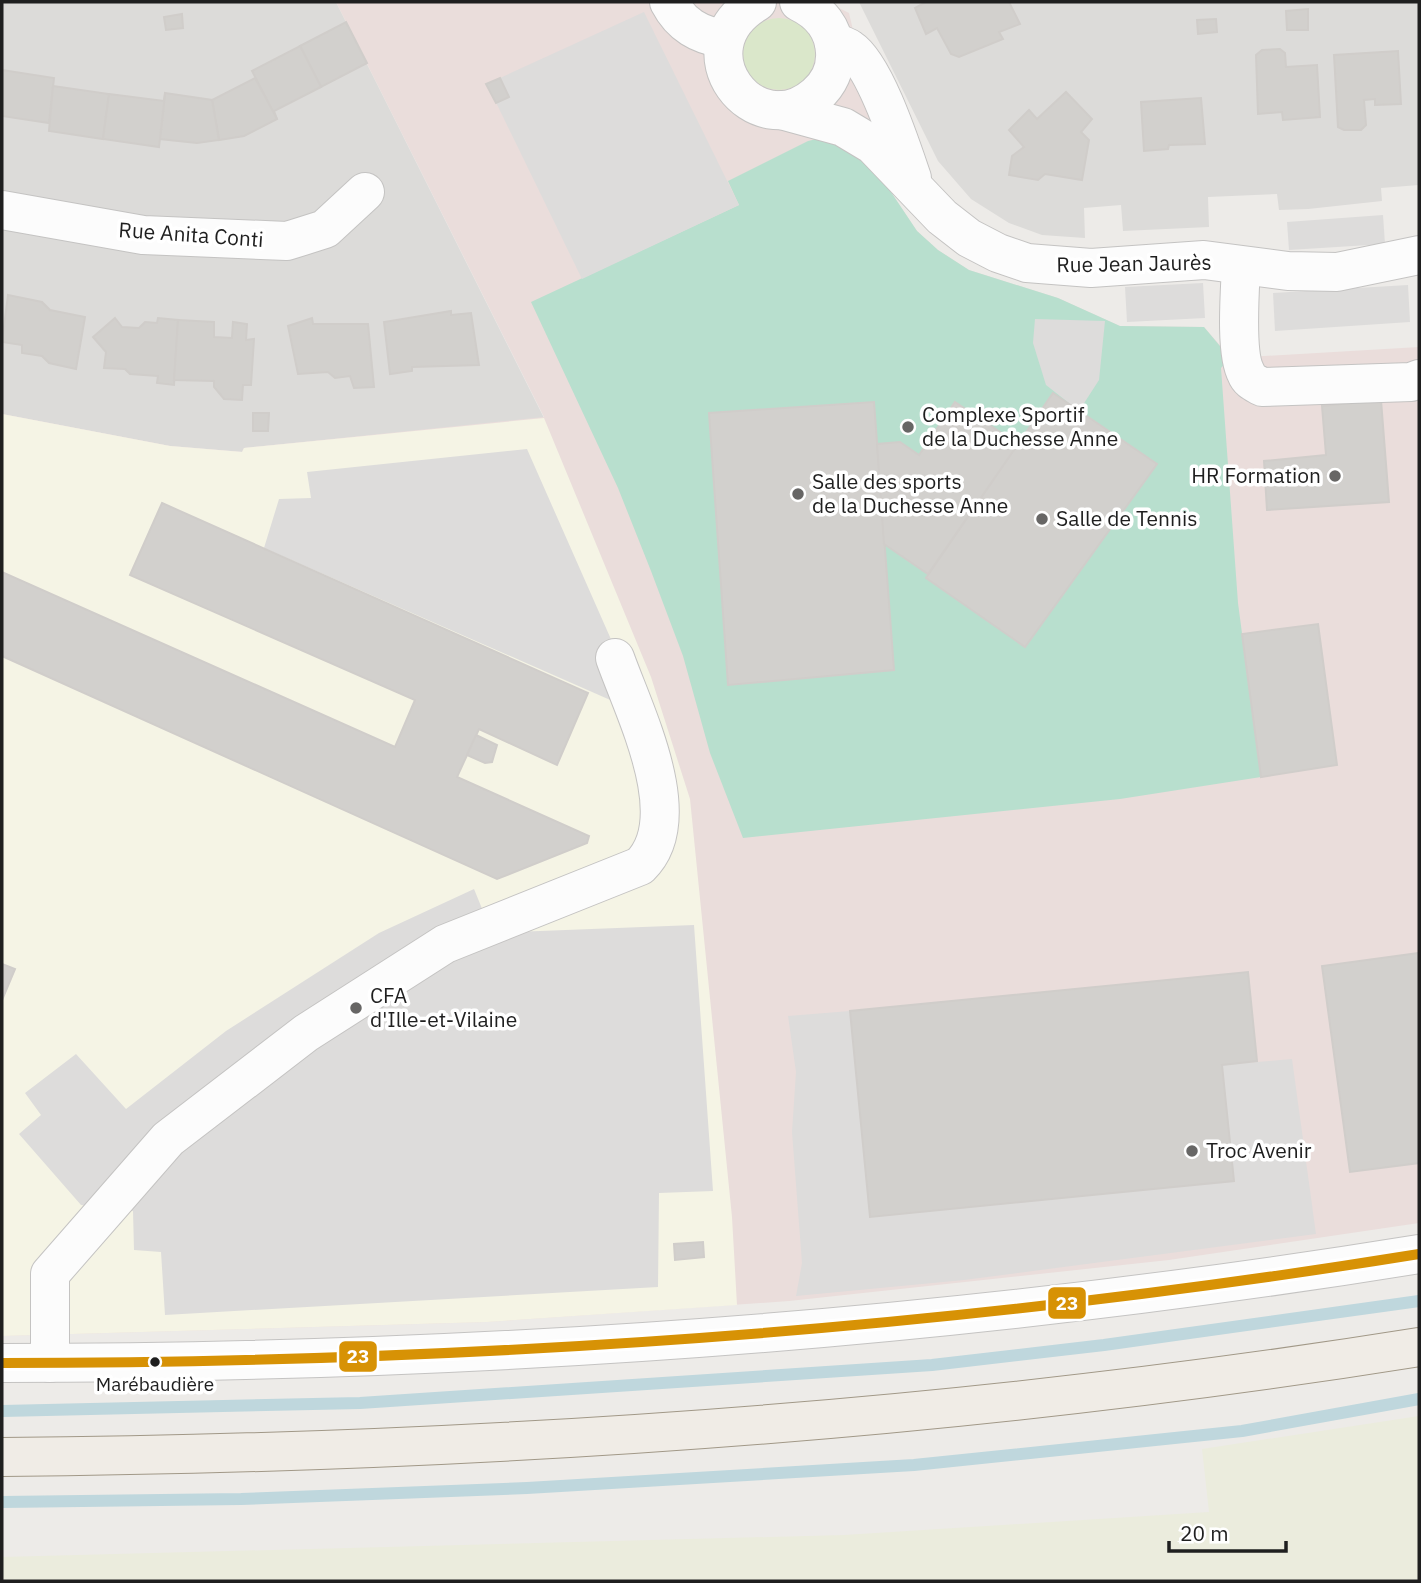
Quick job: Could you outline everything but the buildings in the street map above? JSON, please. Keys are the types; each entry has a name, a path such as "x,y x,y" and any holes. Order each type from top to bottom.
{"main road":[{"path":"2,1457 360,1450 755,1426 1012,1402 1419,1347"}],"street":[{"path":"669,2 688,27 709,37 724,39 732,23 757,2"},
{"name":"Rue Jean Jaurès","path":"799,2 834,25 864,64 895,130 915,187"},
{"path":"781,110 795,108 819,93 833,70 834,25"},
{"name":"Rue Jean Jaurès","path":"724,39 724,67 738,93 765,108 843,127 873,145 942,217 969,238 998,253 1027,263 1091,268 1204,260 1304,272 1337,272 1392,263 1419,255"},
{"name":"Rue Anita Conti","path":"2,210 143,235 287,241 325,229 365,192"},
{"path":"1241,266 1239,303 1244,370 1250,381 1262,387 1419,379"},
{"path":"50,1363 50,1274 168,1139 306,1033 445,944 640,866 654,853 661,818 657,777 615,658"},
{"path":"2,1363 329,1359 614,1345 778,1333 1052,1307 1419,1254"}],"shaded area":[{"path":"2,2 336,2 544,418 244,448 243,452 170,446 2,414"},
{"path":"336,2 827,2 849,13 876,127 877,172 917,231 938,250 969,270 1058,298 1120,326 1204,327 1231,358 1419,347 1419,1223 1169,1260 789,1301 487,1322 2,1336 2,414 170,446 242,452 244,448 544,417"},
{"path":"859,2 1419,2 1419,185 1381,188 1382,201 1308,209 1279,210 1277,194 1208,197 1209,227 1123,231 1121,205 1084,208 1085,238 1042,235 1009,223 971,199 938,161"},
{"path":"644,12 739,205 582,279 487,84"},
{"path":"1383,215 1385,244 1289,250 1287,222"},
{"path":"1203,283 1205,318 1127,322 1125,287"},
{"path":"1408,285 1410,322 1275,331 1273,293"},
{"path":"1035,319 1105,321 1099,380 1079,411 1046,385 1033,343"},
{"name":"CFA d'Ille-et-Vilaine","path":"2,414 170,446 242,452 244,448 544,418 651,677 690,799 732,1217 737,1305 487,1322 2,1336"},
{"path":"527,449 640,705 633,710 264,548 279,499 311,498 307,472"},
{"path":"474,889 492,933 694,925 713,1191 659,1193 658,1287 165,1315 161,1252 134,1250 133,1211 81,1205 19,1134 41,1115 25,1093 76,1054 126,1109 226,1031 379,933"},
{"path":"850,1011 870,1217 1233,1181 1222,1065 1292,1059 1316,1234 964,1280 796,1296 802,1263 792,1132 796,1072 788,1016"},
{"path":"1419,1416 1419,1581 2,1581 2,1557 844,1535 1209,1512 1202,1449"}],"green space":[{"path":"786,18 805,28 813,40 813,68 805,80 793,88 772,90 753,80 745,68 743,47 753,28 765,20"},
{"name":"Complexe Sportif de la Duchesse Anne","path":"829,136 877,171 917,231 938,250 969,270 1058,298 1120,326 1204,327 1230,358 1221,368 1238,603 1261,777 1120,799 743,838 710,753 683,656 651,571 618,488 531,302 739,205 728,181 808,141"}],"waterway":[{"path":"2,1411 360,1403 932,1365 1104,1345 1419,1301"},
{"path":"2,1502 241,1499 527,1488 914,1465 1242,1431 1419,1399"}],"transit line":[{"name":"23","path":"2,1363 358,1357 713,1337 1067,1303 1243,1281 1419,1254"}],"place":[{"name":"Complexe Sportif de la Duchesse Anne","path":"908,427"},
{"name":"HR Formation","path":"1335,476"},
{"name":"Salle des sports de la Duchesse Anne","path":"798,494"},
{"name":"Salle de Tennis","path":"1042,519"},
{"name":"CFA d'Ille-et-Vilaine","path":"356,1008"},
{"name":"Troc Avenir","path":"1192,1151"},
{"name":"Marébaudière","path":"155,1362"}]}
